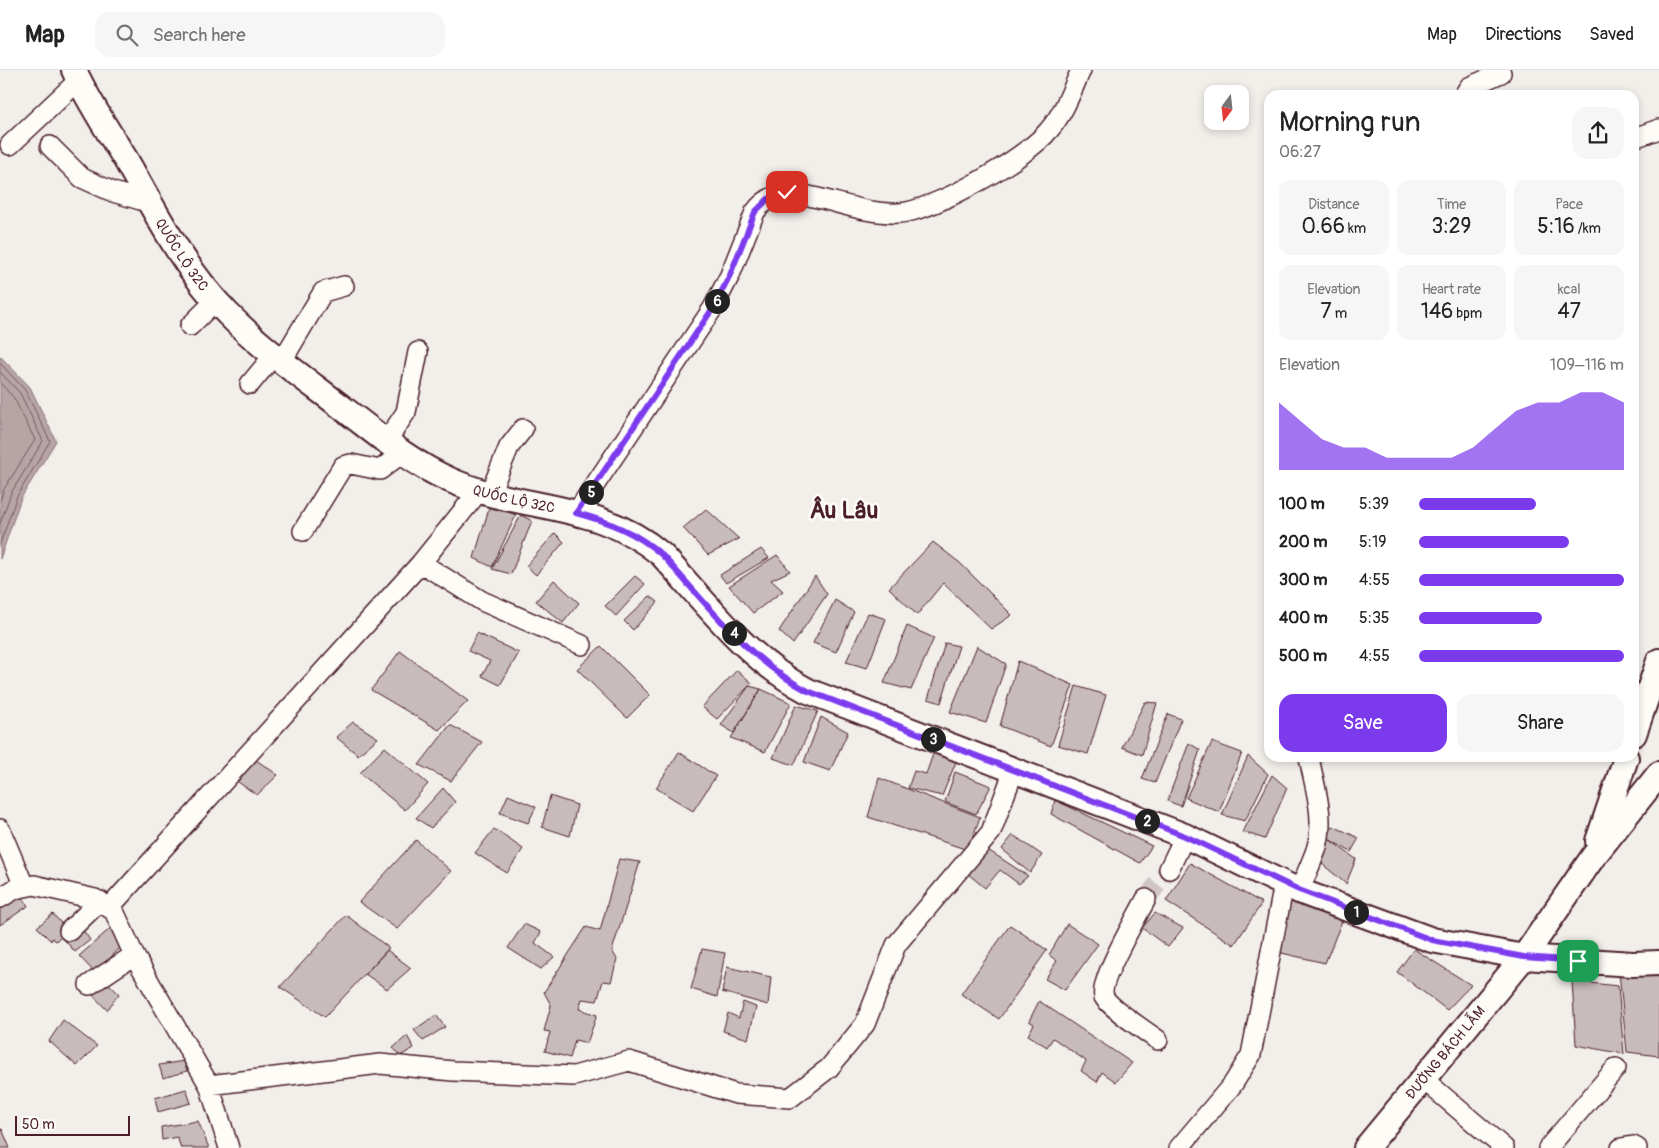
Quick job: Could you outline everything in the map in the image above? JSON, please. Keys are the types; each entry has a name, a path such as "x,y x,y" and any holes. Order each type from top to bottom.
{"main road":[{"name":"QUỐC LỘ 32C","path":"76,75 151,204 199,280 258,343 419,465 450,481 484,492 607,521 647,542 662,555 750,651 785,679 808,691 1185,836 1292,887 1432,940 1524,957 1633,964 1659,963"},
{"path":"1639,719 1659,661"},
{"path":"1593,857 1625,762"},
{"path":"1593,857 1659,774"},
{"name":"ĐƯỜNG BÁCH LẪM","path":"1366,1148 1524,957 1593,857"}],"street":[{"path":"576,513 713,308 730,275 755,212 760,205 777,194 787,192 882,212 898,213 928,207 1016,160 1034,146 1060,115 1081,70"},
{"path":"1467,90 1469,87 1501,73"},
{"path":"10,145 76,75"},
{"path":"1639,136 1659,129"},
{"path":"50,146 82,178 113,192 151,204"},
{"path":"250,384 278,358 323,292 344,286"},
{"path":"190,326 216,300"},
{"path":"303,531 343,466 351,464 380,470 394,447 406,412 418,352"},
{"path":"69,931 105,904 421,563 484,492 509,447 523,429"},
{"path":"421,563 482,601 582,645"},
{"path":"1179,1148 1240,1076 1251,1055 1292,887 1316,850 1320,811 1310,762"},
{"path":"209,1084 380,1064 453,1071 574,1076 629,1061 736,1094 790,1098 829,1068 866,1024 896,945 991,832 1014,770"},
{"path":"0,828 24,886"},
{"path":"1169,869 1185,836"},
{"path":"0,898 24,886 39,886 105,904 120,921 134,955 209,1084 229,1148"},
{"path":"1146,899 1125,938 1103,987 1104,997 1108,1001 1158,1040"},
{"path":"89,985 134,955"},
{"path":"1548,1148 1616,1068"},
{"path":"1423,1079 1504,1148"},
{"path":"1621,1148 1633,1146 1637,1148"}],"water":[{"path":"0,356 30,387 56,441 21,498 0,559"}],"building":[{"path":"490,505 516,515 492,567 474,558"},
{"path":"706,509 739,539 708,555 683,528"},
{"path":"521,515 532,521 511,574 492,569"},
{"path":"555,533 564,542 536,575 526,566"},
{"path":"933,542 960,563 1012,615 991,629 943,583 917,615 889,588"},
{"path":"761,549 769,558 726,583 720,575"},
{"path":"777,555 790,571 771,580 783,591 753,613 729,586"},
{"path":"635,576 645,584 616,616 605,606"},
{"path":"815,576 827,594 793,644 779,631"},
{"path":"554,580 579,603 563,623 536,601"},
{"path":"650,596 658,602 633,630 624,621"},
{"path":"835,600 854,612 836,652 813,643"},
{"path":"868,613 886,619 867,668 846,662"},
{"path":"907,626 934,638 911,690 884,683"},
{"path":"477,633 519,653 500,685 482,676 490,661 468,651"},
{"path":"945,643 959,646 941,703 928,699"},
{"path":"601,646 650,695 627,718 577,669"},
{"path":"977,646 1006,664 986,723 950,712"},
{"path":"400,651 468,701 439,730 371,690"},
{"path":"1018,661 1073,685 1051,746 1000,726"},
{"path":"737,670 752,683 717,719 702,707"},
{"path":"749,686 761,689 734,733 721,725"},
{"path":"1076,686 1106,695 1088,754 1058,745"},
{"path":"761,689 791,703 765,752 731,738"},
{"path":"1145,702 1157,703 1142,755 1122,747"},
{"path":"796,705 818,711 794,765 773,758"},
{"path":"1168,714 1181,719 1155,783 1142,779"},
{"path":"821,717 848,732 830,771 804,762"},
{"path":"353,722 378,738 358,755 336,737"},
{"path":"450,725 482,742 451,781 419,765"},
{"path":"1212,742 1242,753 1219,812 1186,798"},
{"path":"937,743 960,752 942,796 908,788 914,771 926,774"},
{"path":"1189,743 1200,750 1181,806 1167,801"},
{"path":"385,747 428,784 405,810 360,773"},
{"path":"679,752 716,776 693,811 656,788"},
{"path":"1248,756 1268,774 1245,821 1222,815"},
{"path":"256,760 278,775 257,795 235,780"},
{"path":"955,772 991,786 976,814 945,802"},
{"path":"1272,775 1287,788 1265,839 1243,832"},
{"path":"879,778 980,817 968,850 868,817"},
{"path":"443,788 455,802 431,828 416,818"},
{"path":"508,795 536,807 528,823 500,813"},
{"path":"550,796 577,805 570,836 542,827"},
{"path":"1055,800 1152,846 1140,863 1051,814"},
{"path":"1333,826 1359,838 1351,852 1327,838"},
{"path":"494,829 523,849 507,873 475,853"},
{"path":"1013,835 1042,855 1030,873 1002,849"},
{"path":"1323,835 1356,859 1346,884 1315,858"},
{"path":"416,840 451,871 397,929 359,902"},
{"path":"988,850 1028,876 1019,884 1000,870 985,888 967,873"},
{"path":"619,859 640,862 612,951 617,959 611,982 603,981 597,1001 582,999 579,1009 597,1015 587,1043 575,1040 570,1058 545,1051 550,1032 544,1031 551,1005 544,992 586,927 600,931"},
{"path":"1190,863 1262,903 1234,945 1166,901"},
{"path":"1287,894 1344,916 1325,963 1273,951"},
{"path":"23,897 28,906 0,925 0,900 11,901"},
{"path":"1155,913 1183,928 1168,947 1142,928"},
{"path":"53,914 67,930 56,941 52,938 51,941 37,927"},
{"path":"346,915 389,948 325,1017 280,987"},
{"path":"524,924 541,932 535,943 554,957 541,969 508,948"},
{"path":"1067,924 1098,944 1065,990 1045,979 1057,961 1049,955"},
{"path":"1010,925 1047,950 999,1019 961,994"},
{"path":"113,926 125,943 95,973 79,956"},
{"path":"81,927 90,940 75,952 64,939"},
{"path":"702,949 725,953 717,997 691,989"},
{"path":"1414,949 1471,985 1447,1010 1397,972"},
{"path":"387,950 411,968 387,989 365,974"},
{"path":"727,967 771,977 768,1005 722,992"},
{"path":"1619,972 1659,974 1659,1056 1627,1052"},
{"path":"103,978 119,994 107,1010 88,990"},
{"path":"1572,981 1618,986 1624,1054 1576,1045"},
{"path":"1039,1001 1132,1063 1116,1082 1102,1072 1097,1082 1081,1071 1086,1061 1053,1038 1047,1047 1028,1035 1034,1024 1029,1021"},
{"path":"743,1002 756,1007 748,1039 723,1031 728,1013 739,1018"},
{"path":"436,1015 445,1027 423,1041 414,1030"},
{"path":"63,1020 97,1046 77,1066 49,1041"},
{"path":"407,1036 414,1048 400,1056 393,1048"},
{"path":"184,1061 187,1071 163,1078 159,1065"},
{"path":"186,1089 191,1103 158,1112 155,1098"},
{"path":"198,1121 209,1148 181,1148 177,1137 162,1140 161,1127"},
{"path":"0,1129 2,1129 10,1148 0,1148"}],"tunnel":[{"path":"1146,899 1169,869"}],"district":[{"name":"Âu Lâu","path":"844,510"}],"route":[{"path":"787,192 777,194 768,199 755,212 730,275 703,325 576,513 607,521 628,530 647,542 662,555 750,651 785,679 808,691 1185,836 1284,884 1432,940 1524,957 1578,961"}]}
